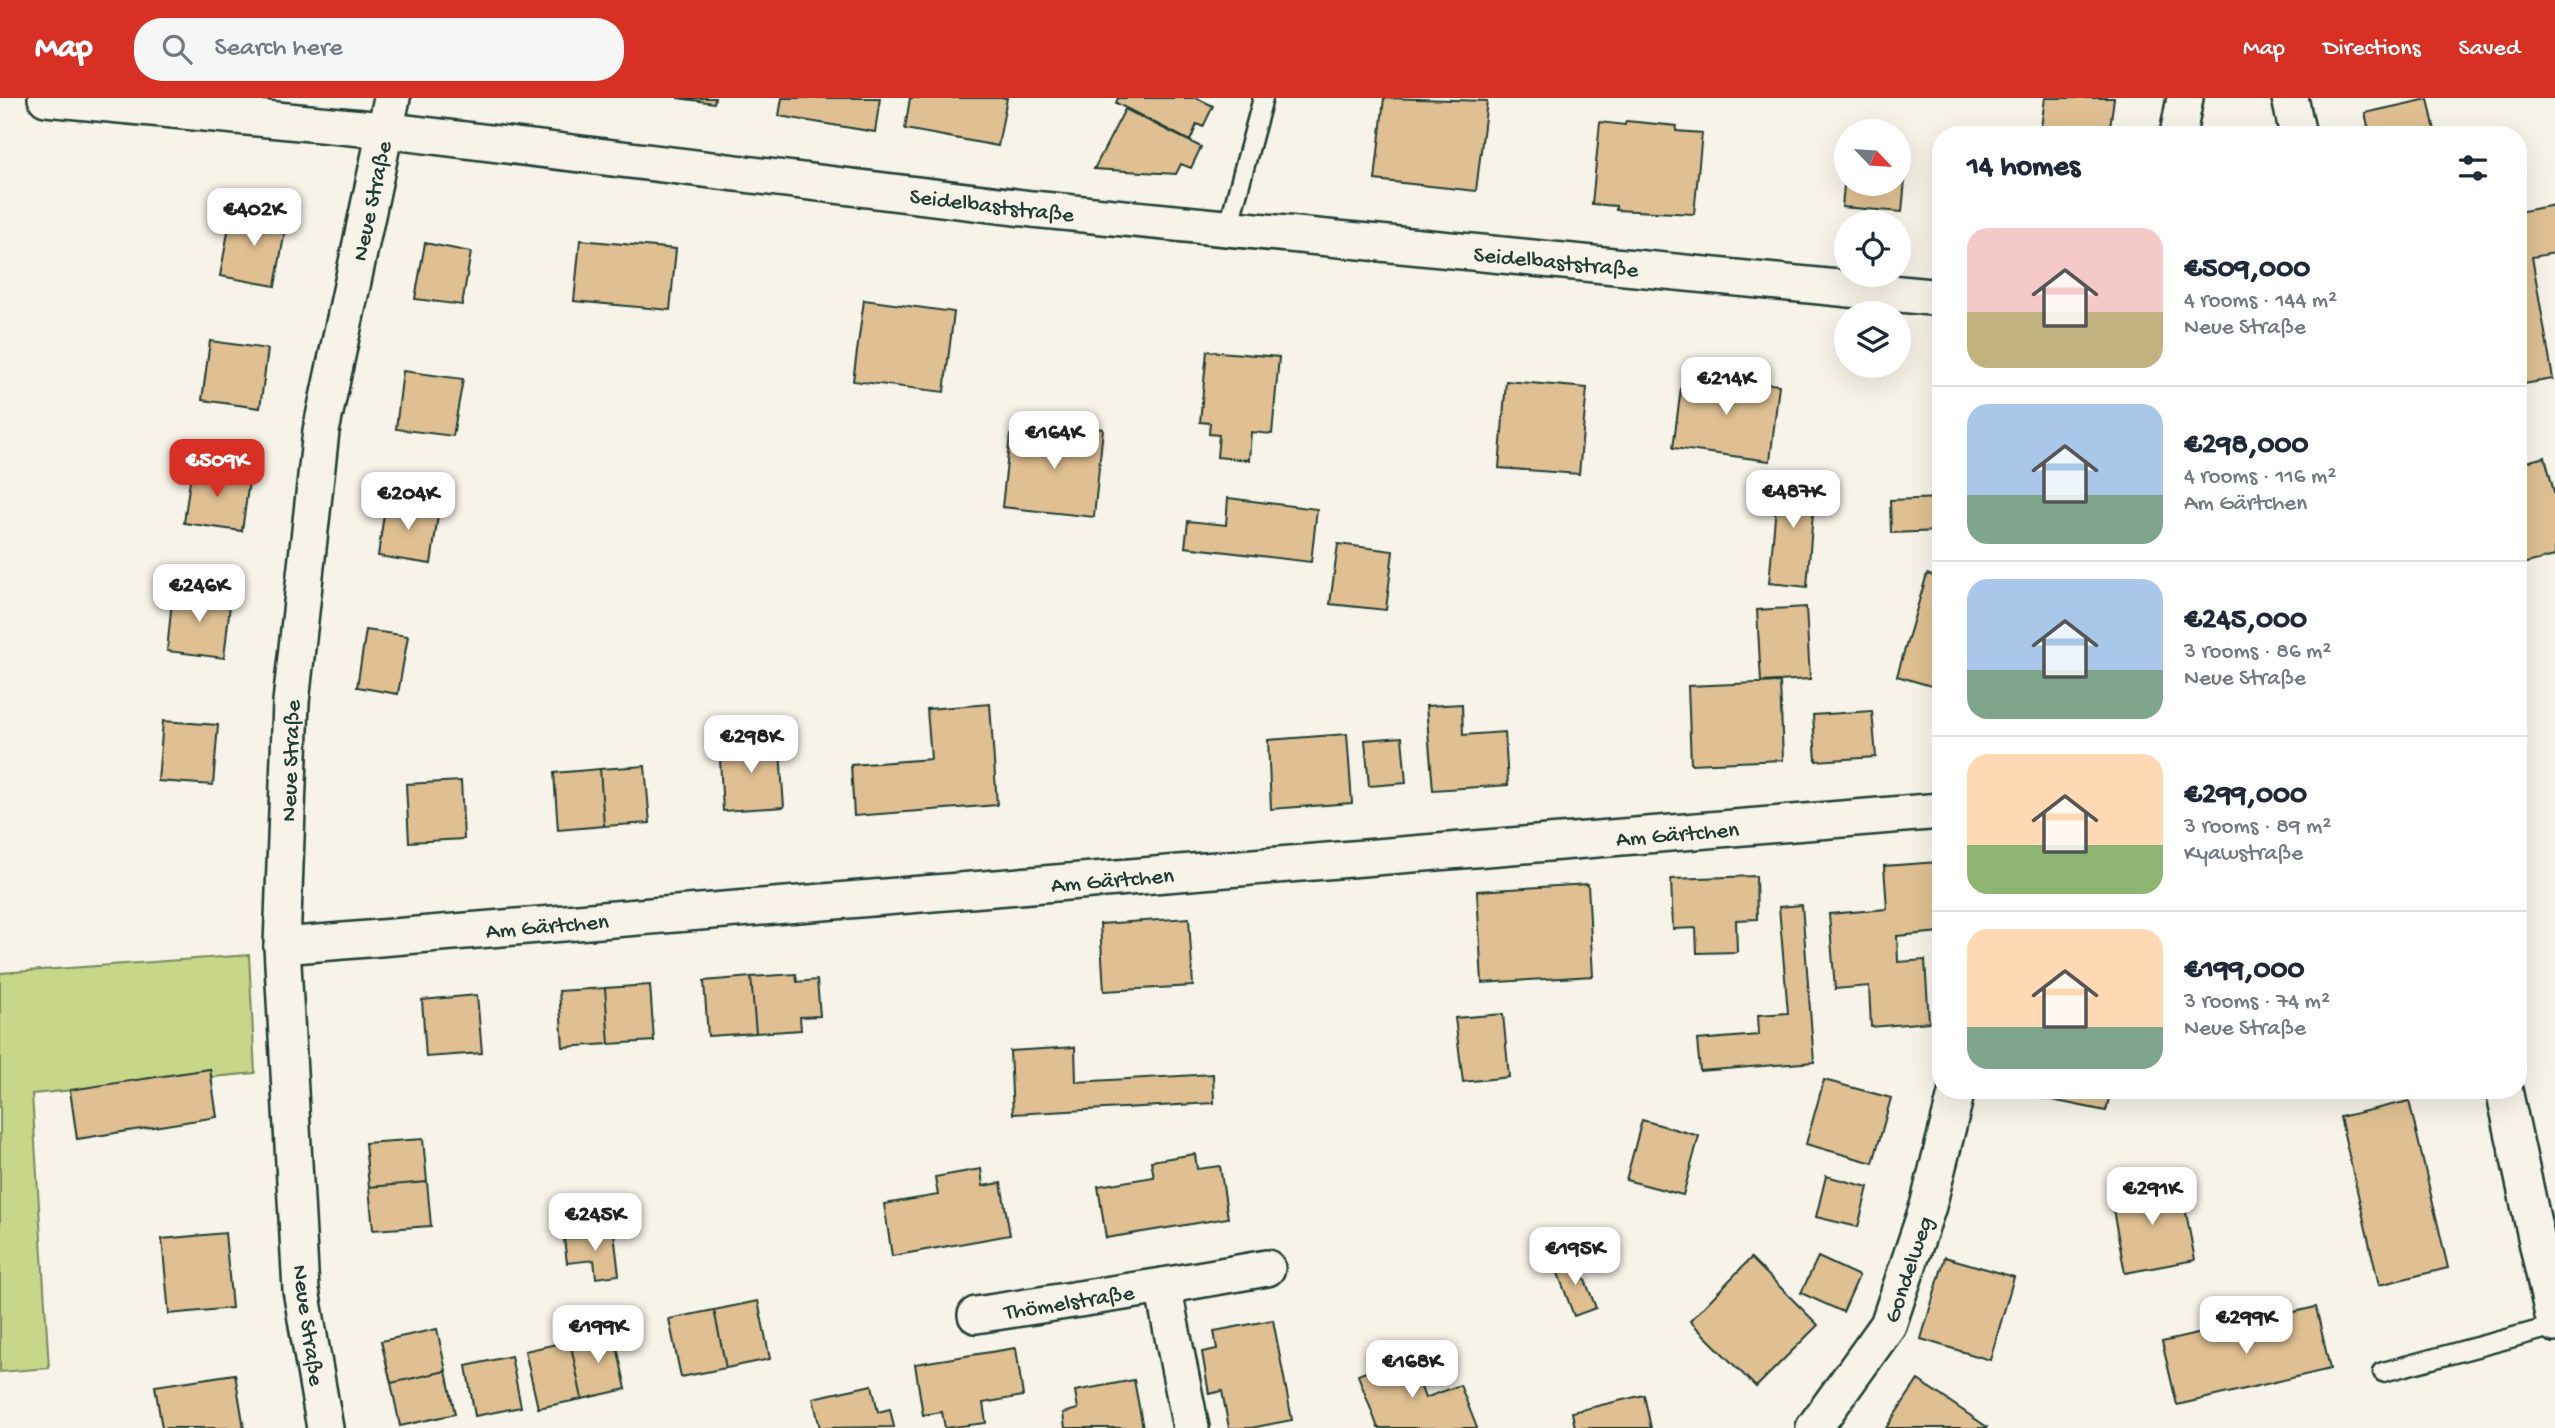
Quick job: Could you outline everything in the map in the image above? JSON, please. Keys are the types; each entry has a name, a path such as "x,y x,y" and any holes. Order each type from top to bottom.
{"street":[{"name":"Seidelbaststraße","path":"46,98 388,114 1032,209 1932,297"},
{"path":"2180,126 2185,98"},
{"path":"2290,98 2296,126"},
{"name":"Neue Straße","path":"325,1428 301,1290 282,946 291,702 321,431 388,114"},
{"name":"Am Gärtchen","path":"282,946 1932,812"},
{"name":"Gondelweg","path":"1814,1428 1888,1325 1928,1206 1955,1099"},
{"path":"2506,1099 2555,1325"},
{"name":"Thömelstraße","path":"976,1315 1267,1268"},
{"name":"Thömelstraße","path":"1163,1286 1191,1428"}],"lane":[{"path":"1228,228 1263,98"},
{"path":"2383,1372 2555,1325"}],"green space":[{"path":"249,955 255,1073 32,1094 49,1368 0,1372 0,973"}],"building":[{"path":"677,98 715,98 714,103"},
{"path":"782,98 880,98 875,132 779,116"},
{"path":"910,98 1007,98 998,146 905,129"},
{"path":"1118,98 1197,98 1213,106 1203,127 1197,124 1190,141 1116,103"},
{"path":"1384,98 1487,101 1476,191 1375,180"},
{"path":"2045,98 2114,98 2110,126 2041,126"},
{"path":"2428,99 2434,126 2368,126 2365,113"},
{"path":"1125,109 1201,147 1191,168 1181,164 1176,174 1094,169"},
{"path":"1626,121 1677,126 1676,131 1702,133 1694,214 1616,210 1616,206 1592,204 1600,122 1625,125"},
{"path":"1843,196 1903,196 1902,210 1842,207"},
{"path":"2555,205 2555,253 2532,257 2553,379 2527,383 2527,210"},
{"path":"232,210 287,220 275,286 220,276"},
{"path":"580,240 676,249 670,310 574,301"},
{"path":"425,243 471,252 462,305 415,299"},
{"path":"864,300 954,312 944,392 853,381"},
{"path":"210,341 268,349 260,408 202,400"},
{"path":"1207,351 1279,357 1272,434 1251,432 1249,460 1217,457 1219,435 1209,434 1210,423 1200,422"},
{"path":"403,371 463,379 453,436 396,429"},
{"path":"1683,373 1779,385 1770,461 1673,448"},
{"path":"1506,381 1587,388 1579,474 1499,468"},
{"path":"1046,423 1103,429 1094,517 1002,507 1010,435 1045,439"},
{"path":"2545,457 2555,496 2555,556 2527,563 2527,462"},
{"path":"192,466 250,474 242,531 184,523"},
{"path":"1779,473 1816,476 1807,587 1769,583"},
{"path":"1228,498 1317,509 1311,562 1185,547 1188,521 1226,525"},
{"path":"1932,498 1932,531 1891,533 1890,500"},
{"path":"386,500 439,508 431,564 378,556"},
{"path":"1338,544 1393,551 1386,610 1330,604"},
{"path":"1927,574 1932,575 1932,686 1897,676"},
{"path":"173,590 231,596 224,658 167,651"},
{"path":"1806,607 1810,679 1761,682 1757,610"},
{"path":"366,630 408,636 398,694 357,687"},
{"path":"1780,682 1783,760 1691,764 1688,686"},
{"path":"990,704 997,805 854,816 851,765 931,759 927,709"},
{"path":"1462,704 1463,735 1505,732 1508,785 1433,790 1426,706"},
{"path":"1872,711 1876,757 1816,761 1813,715"},
{"path":"163,721 218,725 213,785 158,781"},
{"path":"1347,734 1352,803 1271,809 1268,740"},
{"path":"1402,737 1406,783 1369,786 1365,740"},
{"path":"779,738 784,807 723,811 719,742"},
{"path":"645,766 650,823 604,826 600,769"},
{"path":"600,769 604,826 558,830 554,773"},
{"path":"461,781 464,839 409,842 406,784"},
{"path":"1932,862 1932,933 1897,936 1898,962 1925,960 1929,1022 1871,1027 1869,986 1835,989 1829,914 1887,909 1884,866"},
{"path":"1756,876 1757,919 1736,920 1737,952 1697,953 1696,928 1673,929 1671,879"},
{"path":"1588,884 1593,976 1482,983 1477,891"},
{"path":"1802,905 1814,1062 1700,1071 1697,1040 1759,1035 1758,1015 1788,1013 1779,907"},
{"path":"1189,918 1193,986 1104,991 1100,924"},
{"path":"796,974 797,982 817,980 820,1016 800,1017 801,1030 756,1033 751,977"},
{"path":"751,977 756,1033 708,1036 704,981"},
{"path":"650,985 654,1041 609,1044 605,988"},
{"path":"605,988 609,1044 563,1047 559,991"},
{"path":"477,995 482,1053 426,1057 422,1000"},
{"path":"1503,1014 1509,1077 1463,1082 1455,1018"},
{"path":"1075,1047 1076,1082 1213,1074 1214,1103 1013,1114 1010,1051"},
{"path":"210,1069 217,1117 77,1139 70,1090"},
{"path":"1824,1080 1891,1098 1873,1163 1806,1144"},
{"path":"2047,1099 2109,1099 2106,1111"},
{"path":"2409,1101 2448,1268 2379,1285 2340,1117"},
{"path":"1642,1120 1699,1136 1683,1195 1626,1180"},
{"path":"423,1139 427,1182 369,1187 365,1143"},
{"path":"1195,1154 1197,1169 1220,1166 1228,1218 1106,1238 1098,1186 1154,1177 1151,1161"},
{"path":"981,1169 983,1186 1001,1183 1010,1235 892,1256 884,1204 938,1195 935,1177"},
{"path":"1826,1176 1868,1187 1858,1227 1816,1217"},
{"path":"2180,1181 2195,1260 2125,1273 2110,1194"},
{"path":"427,1182 431,1226 373,1230 369,1187"},
{"path":"225,1233 232,1308 169,1314 162,1239"},
{"path":"614,1233 619,1275 596,1278 594,1260 567,1263 564,1239"},
{"path":"1576,1257 1596,1308 1574,1316 1555,1265"},
{"path":"1818,1257 1859,1276 1843,1312 1801,1293"},
{"path":"1945,1257 2014,1277 1990,1360 1921,1339"},
{"path":"1751,1258 1818,1325 1756,1387 1690,1321"},
{"path":"758,1301 770,1359 726,1368 714,1310"},
{"path":"2316,1307 2330,1369 2177,1405 2162,1342"},
{"path":"714,1310 726,1368 681,1377 669,1319"},
{"path":"1273,1320 1292,1420 1251,1428 1229,1428 1222,1391 1209,1394 1202,1352 1217,1349 1214,1331"},
{"path":"437,1329 446,1371 391,1383 381,1341"},
{"path":"614,1332 626,1389 582,1399 570,1341"},
{"path":"570,1341 582,1399 538,1408 525,1351"},
{"path":"1016,1348 1023,1396 983,1403 986,1423 945,1428 942,1412 923,1415 915,1364"},
{"path":"1409,1355 1425,1398 1460,1385 1477,1428 1378,1428 1358,1375"},
{"path":"511,1356 521,1407 475,1416 466,1366"},
{"path":"446,1371 455,1414 400,1426 391,1383"},
{"path":"235,1374 244,1428 162,1428 155,1386"},
{"path":"1134,1380 1143,1428 1065,1428 1063,1413 1078,1409 1075,1391"},
{"path":"1918,1380 1987,1427 1886,1428"},
{"path":"872,1385 878,1412 890,1409 894,1427 820,1428 813,1398"},
{"path":"1644,1395 1651,1428 1575,1428 1572,1412"}]}
